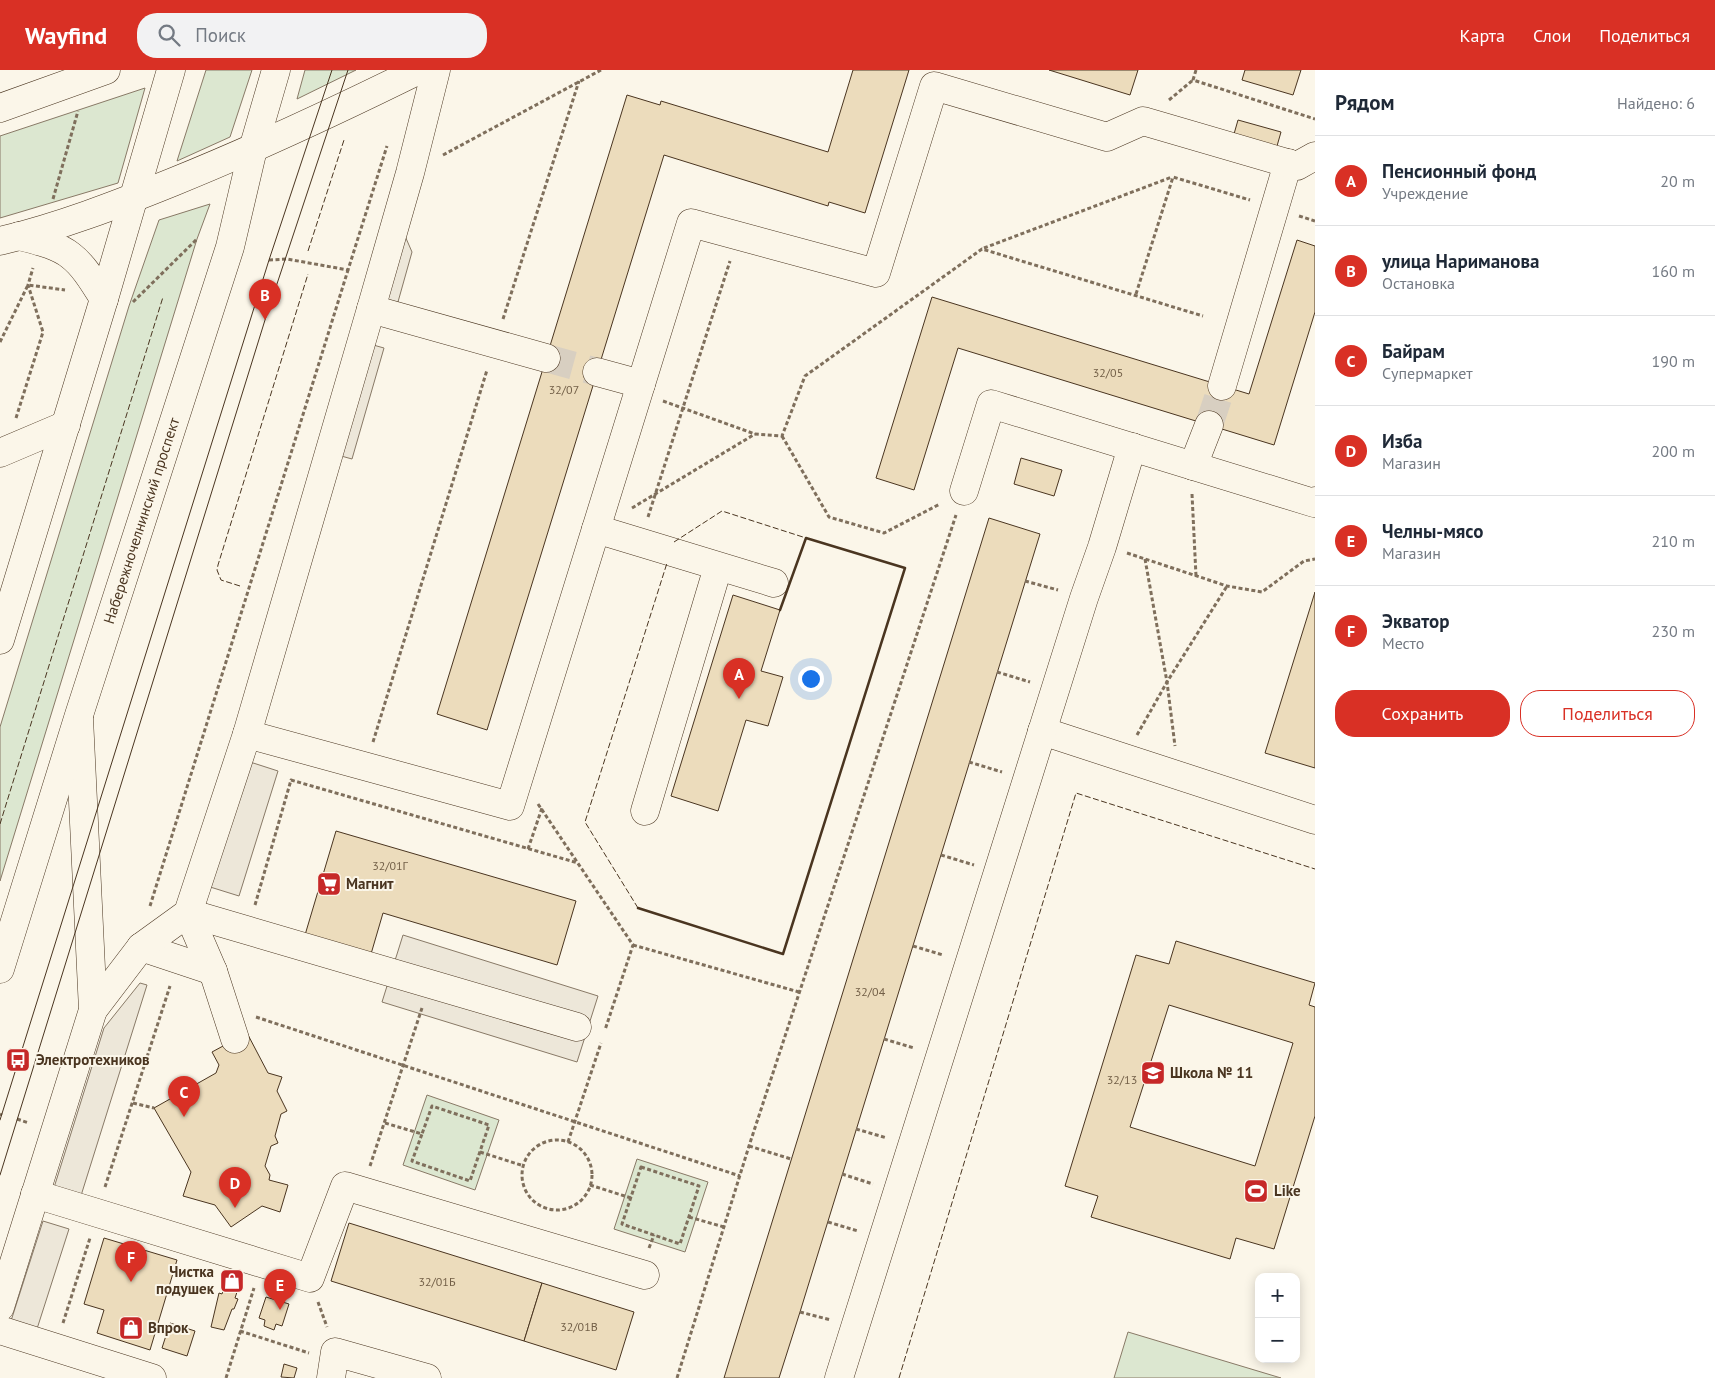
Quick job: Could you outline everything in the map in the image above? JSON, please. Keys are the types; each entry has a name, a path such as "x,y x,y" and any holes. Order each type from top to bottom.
{"main road":[{"path":"0,108 106,70"},
{"path":"0,640 66,425 117,303 133,198 171,70"},
{"name":"Набережночелнинский проспект","path":"0,969 79,715 230,247 253,149 276,70"},
{"path":"10,239 133,198 253,149 419,70"},
{"path":"0,1307 93,1010 141,947 188,913 247,734 372,309 410,173 436,70"},
{"path":"247,734 510,806 691,223 737,237 876,273 934,86 1107,137 1143,121 1297,166 1315,156"},
{"path":"1222,386 1288,163"},
{"path":"10,239 66,250 117,303"},
{"path":"372,309 546,358"},
{"path":"597,372 639,388"},
{"path":"964,491 991,404 1314,503 1315,501"},
{"path":"3,452 66,425"},
{"path":"1193,466 1209,425"},
{"path":"838,1378 1055,689 1102,547 1132,447"},
{"path":"596,529 639,544 774,583"},
{"path":"645,811 718,566"},
{"path":"79,715 93,1010"},
{"path":"1042,731 1315,820"},
{"path":"188,913 577,1027"},
{"path":"188,913 213,970 236,1039"},
{"path":"141,947 213,970"},
{"path":"34,1194 310,1278 345,1186 645,1275"},
{"path":"0,1330 152,1378"},
{"path":"334,1364 427,1378"}],"path":[{"path":"372,193 601,70"},
{"path":"1196,70 1193,80 1315,119"},
{"path":"366,766 495,344 579,81"},
{"path":"51,204 78,111"},
{"path":"150,908 389,138"},
{"path":"1136,294 1173,177"},
{"path":"782,436 805,376 982,249 1173,177 1315,221"},
{"path":"639,544 684,409 737,237"},
{"path":"117,303 198,239"},
{"path":"982,249 1136,294 1203,316"},
{"path":"269,260 287,259 348,270"},
{"path":"0,342 28,284 35,262"},
{"path":"28,284 66,290"},
{"path":"3,452 43,332 28,284"},
{"path":"639,388 684,409 755,434 782,436"},
{"path":"596,529 755,434"},
{"path":"782,436 829,517 884,533 964,491"},
{"path":"1193,466 1192,487 1196,576"},
{"path":"677,1378 749,1146 964,491"},
{"path":"1102,547 1146,559 1227,586 1262,592 1304,561 1315,559"},
{"path":"1146,559 1167,682 1179,776"},
{"path":"1025,581 1084,598"},
{"path":"1124,758 1167,682 1227,586"},
{"path":"997,672 1055,689"},
{"path":"969,762 1027,779"},
{"path":"519,775 633,945 799,992"},
{"path":"248,930 291,780 578,863"},
{"path":"528,849 542,808"},
{"path":"940,855 998,872"},
{"path":"568,1142 633,945"},
{"path":"913,946 969,963"},
{"path":"54,1348 178,960"},
{"path":"362,1191 429,984"},
{"path":"225,1007 403,1065 574,1124 740,1176"},
{"path":"133,1103 154,1108"},
{"path":"432,1106 490,1125 470,1181 412,1161 422,1134 432,1106"},
{"path":"385,1122 422,1134"},
{"path":"550,1140 568,1142 582,1150 589,1160 592,1171 590,1185 583,1198 569,1207 558,1210 546,1208 528,1194 523,1184 524,1166 530,1152 539,1144 550,1140"},
{"path":"749,1146 791,1159"},
{"path":"480,1152 524,1166"},
{"path":"641,1167 699,1186 689,1217 680,1244 622,1224 641,1167"},
{"path":"590,1185 631,1198"},
{"path":"689,1217 724,1227"},
{"path":"226,1378 262,1263"},
{"path":"310,1278 334,1364"},
{"path":"240,1331 334,1364"}],"green space":[{"path":"206,70 252,70 230,137 177,161"},
{"path":"305,70 356,70 297,99"},
{"path":"145,88 118,183 0,218 0,136"},
{"path":"210,204 197,239 0,881 0,727 129,306 159,220"},
{"path":"427,1095 499,1120 475,1190 403,1165"},
{"path":"637,1159 708,1182 685,1252 614,1229"},
{"path":"1128,1332 1281,1378 1114,1378"}],"shaded area":[{"path":"402,229 412,252 396,309 380,304"},
{"path":"366,343 384,348 352,459 334,454"},
{"path":"247,761 278,771 239,896 207,886"},
{"path":"403,935 598,996 577,1062 382,1002"},
{"path":"140,983 147,985 79,1202 52,1194 104,1028"},
{"path":"43,1221 69,1229 36,1332 10,1324"}],"building":[{"path":"853,70 909,70 865,213 829,202 828,206 664,155 487,730 437,714 627,95 660,105 661,101 828,152"},
{"path":"1049,70 1138,70 1130,95"},
{"path":"1245,70 1301,70 1293,95 1242,80"},
{"path":"1238,120 1281,132 1275,153 1232,141"},
{"path":"1297,240 1315,246 1315,312 1274,445 958,348 914,490 876,478 932,297 1249,394"},
{"path":"1021,458 1062,470 1054,496 1014,484"},
{"path":"989,518 1040,534 779,1378 724,1378"},
{"path":"1315,592 1315,768 1265,753"},
{"path":"733,595 780,610 761,671 783,677 768,726 746,720 718,811 671,796"},
{"path":"336,831 576,901 557,965 383,913 371,954 305,935"},
{"path":"1176,941 1315,983 1309,1005 1315,1007 1315,1116 1274,1249 1236,1238 1230,1259 1091,1217 1098,1196 1065,1186 1136,955 1169,964","holes":["1169,1005 1293,1043 1255,1166 1130,1127"]},
{"path":"247,1033 268,1073 282,1077 277,1091 287,1111 281,1114 275,1136 278,1143 271,1146 265,1166 270,1175 269,1180 288,1185 280,1212 262,1206 231,1227 215,1205 183,1196 191,1172 154,1108 216,1073 219,1065 212,1052"},
{"path":"349,1223 542,1283 524,1341 331,1281"},
{"path":"104,1238 177,1260 150,1350 97,1333 104,1310 84,1304"},
{"path":"229,1273 242,1277 235,1298 238,1299 224,1330 211,1327 219,1293 222,1294"},
{"path":"542,1283 634,1312 616,1370 524,1341"},
{"path":"266,1297 289,1304 282,1326 276,1324 274,1330 264,1326 265,1320 259,1318"},
{"path":"170,1323 195,1331 187,1356 162,1348"},
{"path":"284,1364 297,1368 294,1378 281,1377"}],"tunnel":[{"path":"546,358 597,372"},
{"path":"1209,425 1222,386"}],"tram line":[{"path":"0,1120 269,260 332,70"},
{"path":"0,1175 265,320 348,70"}],"fence":[{"path":"308,251 344,140"},
{"path":"240,586 221,580 217,570 218,565 308,274"},
{"path":"0,824 163,297"},
{"path":"674,542 722,511 806,538"},
{"path":"638,908 585,822 667,563"},
{"path":"899,1378 1076,793 1315,869"}],"wall":[{"path":"638,908 783,954 905,568 806,538 780,610"}],"place":[{"name":"улица Нариманова","path":"265,320"},
{"name":"Пенсионный фонд","path":"739,699"},
{"name":"Магнит","path":"329,884"},
{"name":"Электротехников","path":"18,1060"},
{"name":"Школа № 11","path":"1153,1073"},
{"name":"Байрам","path":"184,1117"},
{"name":"Like","path":"1256,1191"},
{"name":"Изба","path":"235,1208"},
{"name":"Чистка подушек","path":"232,1281"},
{"name":"Экватор","path":"131,1282"},
{"name":"Челны-мясо","path":"280,1310"},
{"name":"Впрок","path":"131,1328"}]}
